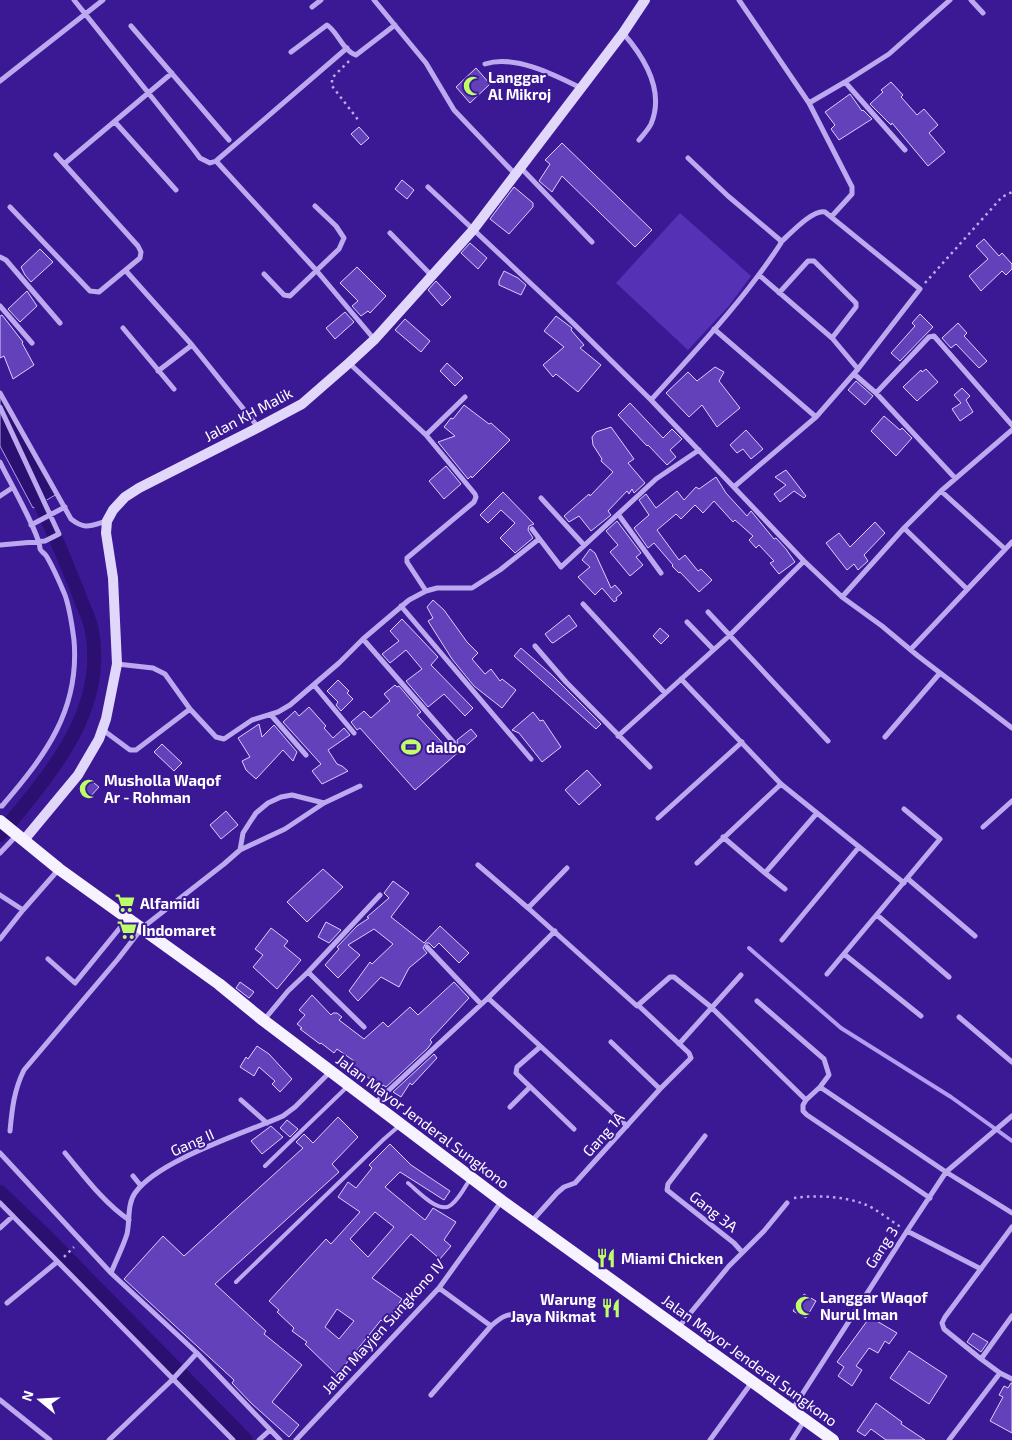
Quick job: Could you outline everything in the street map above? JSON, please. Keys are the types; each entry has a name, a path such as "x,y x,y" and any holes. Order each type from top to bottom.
{"main road":[{"name":"Jalan Mayor Jenderal Sungkono","path":"0,820 59,869 219,984 330,1071 530,1222 833,1440"}],"street":[{"path":"74,0 200,158 210,163 216,161 347,48"},
{"path":"0,81 103,0"},
{"path":"312,7 321,0"},
{"path":"374,0 426,63 454,110 592,242"},
{"name":"Jalan KH Malik","path":"107,521 113,510 139,488 302,404 375,339 473,230 623,33 645,0"},
{"path":"739,0 808,102 852,187 852,194 832,216"},
{"path":"808,102 845,82 889,54 950,0"},
{"path":"971,0 983,13"},
{"path":"291,52 327,25 352,54 356,55 395,25"},
{"path":"131,26 229,140"},
{"path":"623,33 641,56 650,75 655,92 655,110 650,126 639,140"},
{"path":"485,64 494,61 534,67 581,88"},
{"path":"64,164 172,73"},
{"path":"845,82 905,150"},
{"path":"115,122 176,190"},
{"path":"10,207 90,291 99,292 140,258 141,252 138,246 56,155"},
{"path":"688,158 781,242"},
{"path":"216,161 316,270 375,339"},
{"path":"428,187 574,324 651,400 804,561 842,597 1012,728"},
{"path":"264,274 284,295 288,296 294,293 338,250 344,238 336,226 316,206"},
{"path":"651,400 759,275 781,242 814,213 822,211 832,216 920,289 854,374 816,418 734,486"},
{"path":"390,233 433,276"},
{"path":"0,257 6,260 60,323"},
{"path":"779,293 808,260 814,261 856,303 856,307 832,338"},
{"path":"126,271 192,344 259,427"},
{"path":"759,275 832,338 858,369"},
{"path":"0,306 32,343"},
{"path":"123,328 174,390"},
{"path":"714,329 816,418"},
{"path":"876,394 930,337 934,336 1012,425"},
{"path":"158,371 192,344"},
{"path":"349,363 426,435 474,490 476,496 474,502 408,557 407,562 426,591"},
{"path":"854,374 876,394 955,478"},
{"path":"0,393 71,519 80,526 88,527 107,521 106,533 113,578 117,664 102,730 78,775 0,854"},
{"path":"426,435 465,397"},
{"path":"0,407 59,534 45,541 0,545"},
{"path":"842,597 904,528 941,491 1012,430"},
{"path":"532,529 561,567 656,479 699,450"},
{"path":"0,462 31,525 40,549 46,555 65,596 72,624 76,660 73,688 50,744 19,786 0,806"},
{"path":"0,496 12,488"},
{"path":"941,491 1005,549"},
{"path":"541,498 584,545"},
{"path":"31,525 64,507"},
{"path":"618,514 661,573"},
{"path":"904,528 967,589"},
{"path":"117,664 159,670 170,680 190,709 216,737 224,740 252,720 272,714 290,705 409,600 426,591 437,588 472,588 500,570 539,539"},
{"path":"911,649 1011,543"},
{"path":"618,736 729,636 804,561"},
{"path":"583,604 665,693"},
{"path":"401,606 531,758"},
{"path":"708,612 828,741"},
{"path":"687,622 713,649"},
{"path":"363,639 454,742"},
{"path":"535,646 566,682 650,767"},
{"path":"885,737 940,672"},
{"path":"681,679 781,784 975,936"},
{"path":"314,685 354,732"},
{"path":"102,730 130,750 136,750 190,709"},
{"path":"272,714 306,755"},
{"path":"658,818 742,742"},
{"path":"697,863 781,784"},
{"path":"10,1131 14,1098 24,1070 142,928 240,850 285,829 324,803 360,786"},
{"path":"240,850 243,833 256,813 268,803 281,797 292,795 324,803"},
{"path":"983,827 1012,801"},
{"path":"827,974 940,839 904,808"},
{"path":"765,873 817,813"},
{"path":"724,837 785,889"},
{"path":"782,940 859,847"},
{"path":"478,865 555,931 679,1044 741,975"},
{"path":"528,908 567,868"},
{"path":"0,939 59,869"},
{"path":"0,894 23,910"},
{"path":"264,1020 380,895"},
{"path":"877,915 949,977"},
{"path":"48,959 75,983 129,918"},
{"path":"374,1104 488,998 555,931"},
{"path":"427,947 481,1004"},
{"path":"844,954 921,1016"},
{"path":"308,972 364,1028"},
{"path":"639,1006 672,976 712,1007 806,1100"},
{"path":"488,998 627,1126"},
{"path":"756,1001 824,1059 829,1074 820,1088 806,1100 803,1105 803,1111 930,1198"},
{"path":"959,1017 1012,1062"},
{"path":"611,1042 660,1089"},
{"name":"Gang 1A","path":"530,1222 557,1193 564,1187 575,1183 660,1089 691,1058 689,1053 679,1044"},
{"path":"540,1047 516,1069 516,1073 574,1129"},
{"name":"Gang II","path":"111,1273 124,1243 132,1199 141,1186 166,1167 183,1158 283,1116 330,1071"},
{"path":"510,1107 530,1087"},
{"path":"820,1088 946,1172 1012,1212"},
{"path":"241,1100 267,1123"},
{"name":"Gang 3","path":"792,1410 946,1172 1010,1118"},
{"name":"Gang 3A","path":"678,1329 742,1252 734,1243 666,1190 668,1184 705,1136"},
{"path":"0,1153 111,1273 280,1440"},
{"path":"65,1153 114,1210 129,1220"},
{"path":"133,1176 141,1186"},
{"name":"Jalan Mayjen Sungkono IV","path":"296,1440 439,1288 502,1201"},
{"path":"0,1203 233,1440"},
{"path":"742,1252 773,1221 787,1203"},
{"path":"0,1228 13,1216"},
{"path":"1012,1227 942,1323 944,1329 981,1359 1012,1379"},
{"path":"907,1231 981,1269"},
{"path":"7,1303 59,1261"},
{"path":"439,1288 492,1326"},
{"path":"431,1395 503,1315 524,1316"},
{"path":"981,1359 1012,1316"},
{"path":"109,1440 173,1379 195,1355"},
{"path":"949,1440 1000,1373"},
{"path":"710,1440 752,1382"},
{"path":"0,1400 50,1440"},
{"path":"792,1440 805,1420"},
{"path":"259,1440 269,1431"}],"lane":[{"path":"265,1166 349,1085"},
{"path":"236,1282 384,1139 401,1125"},
{"path":"408,1183 437,1206 445,1208 451,1206 471,1177"}],"path":[{"path":"356,55 335,74 332,86 359,121"},
{"path":"920,289 1002,197 1012,192"},
{"path":"787,1203 792,1198 812,1196 855,1202 866,1205 907,1231"},
{"path":"59,1261 78,1244"}],"shaded area":[{"path":"680,213 751,276 729,306 688,350 616,283"},
{"path":"0,391 57,494 33,508 0,446"}],"building":[{"name":"Langgar Al Mikroj","path":"476,68 490,84 470,103 456,87"},
{"path":"891,82 917,115 924,109 938,125 929,133 945,152 928,166 892,123 891,125 870,104 883,92 881,90"},
{"path":"850,94 862,111 872,119 839,140 831,129 835,125 825,112"},
{"path":"359,127 369,138 361,145 351,134"},
{"path":"562,143 652,230 635,247 562,176 552,192 539,181 550,164 545,160"},
{"path":"402,180 414,190 407,199 395,189"},
{"path":"514,187 533,203 533,207 509,234 490,219"},
{"path":"984,239 999,256 1002,253 1012,264 1012,269 1006,275 1002,271 981,291 969,276 988,259 976,246"},
{"path":"470,243 487,258 478,269 461,253"},
{"path":"40,249 53,262 31,282 21,267"},
{"path":"357,267 386,296 370,313 368,311 361,316 352,306 358,301 340,283"},
{"path":"504,271 518,278 526,285 521,295 499,285"},
{"path":"436,281 451,297 442,306 428,290"},
{"path":"27,291 37,306 20,322 8,309"},
{"path":"345,312 354,322 335,339 326,328"},
{"path":"920,314 933,327 900,361 891,353 915,326 912,323"},
{"path":"2,315 23,342 34,365 13,379 4,356 0,358 0,316"},
{"path":"556,316 572,328 571,330 584,345 580,348 601,365 578,392 556,374 553,377 543,365 564,347 544,331"},
{"path":"405,319 430,341 421,352 395,330"},
{"path":"958,323 967,333 964,336 987,361 979,368 956,344 951,348 942,338"},
{"path":"447,363 463,378 455,386 440,371"},
{"path":"715,367 724,372 719,381 740,408 717,427 702,405 689,417 666,393 688,372 697,381"},
{"path":"926,369 938,382 917,401 903,387 921,370 922,372"},
{"path":"856,381 873,396 865,405 848,390"},
{"path":"962,388 970,396 966,400 973,412 960,421 952,409 961,403 954,395"},
{"path":"630,403 663,438 672,429 682,439 670,450 676,457 667,465 618,415"},
{"path":"464,405 489,424 491,423 510,440 472,478 471,476 468,479 438,442 455,436 444,427"},
{"path":"884,416 900,430 902,428 912,438 896,456 871,431"},
{"path":"611,427 634,459 628,463 645,483 634,493 632,489 629,494 627,491 608,511 611,515 591,531 579,516 569,522 564,516 589,494 590,496 613,472 601,461 602,459 593,445 592,437 596,432"},
{"path":"746,430 763,449 751,459 743,449 737,453 730,445"},
{"path":"446,466 461,484 444,499 429,481"},
{"path":"786,470 806,496 804,498 794,491 780,502 774,494 786,485 775,477"},
{"path":"716,477 726,493 747,516 751,511 774,539 776,538 786,549 795,562 779,574 770,563 774,561 759,545 756,548 749,540 753,536 735,520 733,522 714,501 703,513 695,505 681,519 676,514 657,530 679,560 685,555 698,571 701,569 712,580 699,592 672,566 654,543 648,548 634,528 649,515 639,500 646,494 656,508 677,491 684,500 696,487 699,489"},
{"path":"503,492 534,524 529,526 528,530 533,538 515,553 500,538 515,523 501,510 488,523 480,515"},
{"path":"617,521 641,553 636,557 643,565 630,576 610,552 618,545 606,531"},
{"path":"875,522 885,533 864,555 868,561 858,570 854,564 847,570 826,543 839,533 850,547"},
{"path":"590,549 595,553 611,588 615,585 622,593 614,602 602,588 595,595 578,577 590,567 582,560"},
{"path":"433,600 444,610 467,642 478,653 472,659 485,674 491,669 500,681 502,679 516,690 502,708 474,686 452,659 428,621 433,618 427,607"},
{"path":"569,615 577,626 553,643 551,642 545,634"},
{"path":"402,619 438,657 431,665 473,708 465,716 444,694 428,707 406,681 422,669 406,650 390,663 382,654 399,641 390,631"},
{"path":"660,628 669,636 661,644 653,636"},
{"path":"521,648 553,676 601,724 596,729 514,656"},
{"path":"338,680 349,691 347,693 353,699 341,711 336,705 338,702 327,691"},
{"name":"dalbo","path":"395,685 399,686 421,712 417,715 447,748 450,746 456,747 458,744 457,740 471,729 477,736 415,790 360,728 357,730 351,722 364,711 371,718 390,701 384,694"},
{"path":"309,707 326,726 324,728 333,738 344,728 350,735 328,750 337,764 348,771 322,784 312,771 321,764 283,722 295,711 299,716"},
{"path":"533,712 540,721 543,720 561,747 542,762 519,733 512,730"},
{"path":"259,724 262,737 274,725 297,752 293,761 283,750 256,779 246,770 242,761 250,757 238,738"},
{"path":"162,744 182,763 174,771 154,752"},
{"path":"587,770 601,785 579,805 565,790"},
{"name":"Musholla Waqof Ar - Rohman","path":"89,779 99,787 89,798 80,790"},
{"path":"226,811 238,825 221,839 210,825"},
{"path":"323,869 343,887 307,922 287,902"},
{"path":"393,881 409,893 391,917 424,943 440,926 469,953 459,963 439,943 434,948 429,943 426,943 423,948 427,953 409,968 399,987 381,977 358,1001 349,991 370,962 372,964 393,944 374,929 348,945 360,955 338,978 325,965 339,949 337,947 357,926 369,918 367,917 389,898 384,893"},
{"path":"326,922 341,930 329,943 318,937"},
{"path":"271,928 288,941 284,946 301,960 277,989 253,967 263,955 255,949"},
{"path":"240,982 254,992 249,998 236,988"},
{"path":"454,982 469,998 430,1040 432,1042 428,1048 386,1087 383,1085 381,1088 360,1071 358,1073 350,1067 354,1061 337,1049 334,1053 320,1044 300,1029 302,1028 297,1024 305,1015 299,1010 312,995 331,1015 337,1013 342,1017 339,1020 364,1039 383,1022 388,1027 410,1007 418,1015"},
{"path":"257,1046 269,1054 292,1079 280,1092 272,1084 275,1081 259,1067 254,1076 240,1067 246,1057 248,1059"},
{"path":"434,1054 437,1058 412,1085 410,1083 401,1097 393,1092"},
{"path":"338,1117 358,1137 332,1164 339,1172 215,1284 266,1331 264,1334 302,1365 272,1402 299,1425 289,1437 251,1403 232,1383 234,1380 124,1279 163,1236 184,1256 303,1148 296,1142 304,1134 313,1143"},
{"path":"287,1120 298,1129 290,1137 280,1128"},
{"path":"271,1126 283,1137 262,1154 251,1141"},
{"path":"390,1144 411,1165 450,1191 444,1200 400,1172 385,1187 425,1220 433,1208 456,1222 444,1240 451,1246 440,1259 411,1234 372,1278 402,1299 385,1323 381,1320 337,1375 305,1344 307,1342 292,1331 294,1328 277,1312 279,1310 269,1301 326,1239 331,1244 360,1212 338,1197 348,1182 356,1188 372,1168 369,1165","holes":["375,1212 394,1227 368,1257 350,1239","337,1309 354,1321 339,1339 325,1327"]},
{"name":"Langgar Waqof Nurul Iman","path":"804,1294 816,1301 806,1318 793,1311"},
{"path":"870,1317 897,1333 889,1344 885,1341 878,1353 869,1348 856,1366 862,1370 852,1386 838,1376 844,1367 837,1362"},
{"path":"973,1333 988,1342 981,1352 967,1342"},
{"path":"909,1351 947,1376 929,1404 890,1378"},
{"path":"1011,1383 1012,1433 990,1421 1003,1397 999,1395 1004,1386 1008,1388"},
{"path":"876,1403 902,1422 901,1424 925,1440 886,1440 871,1429 865,1436 857,1431"}],"waterway":[{"path":"0,835 54,767 69,742 82,716 91,689 94,661 90,621 33,487"},
{"path":"749,948 841,1028 951,1097 1012,1141"},
{"path":"0,1192 45,1235 246,1440"}],"place":[{"name":"Langgar Al Mikroj","path":"473,86"},
{"name":"dalbo","path":"411,747"},
{"name":"Musholla Waqof Ar - Rohman","path":"89,789"},
{"name":"Alfamidi","path":"125,903"},
{"name":"Indomaret","path":"127,930"},
{"name":"Miami Chicken","path":"606,1258"},
{"name":"Langgar Waqof Nurul Iman","path":"805,1306"},
{"name":"Warung Jaya Nikmat","path":"611,1308"}]}
